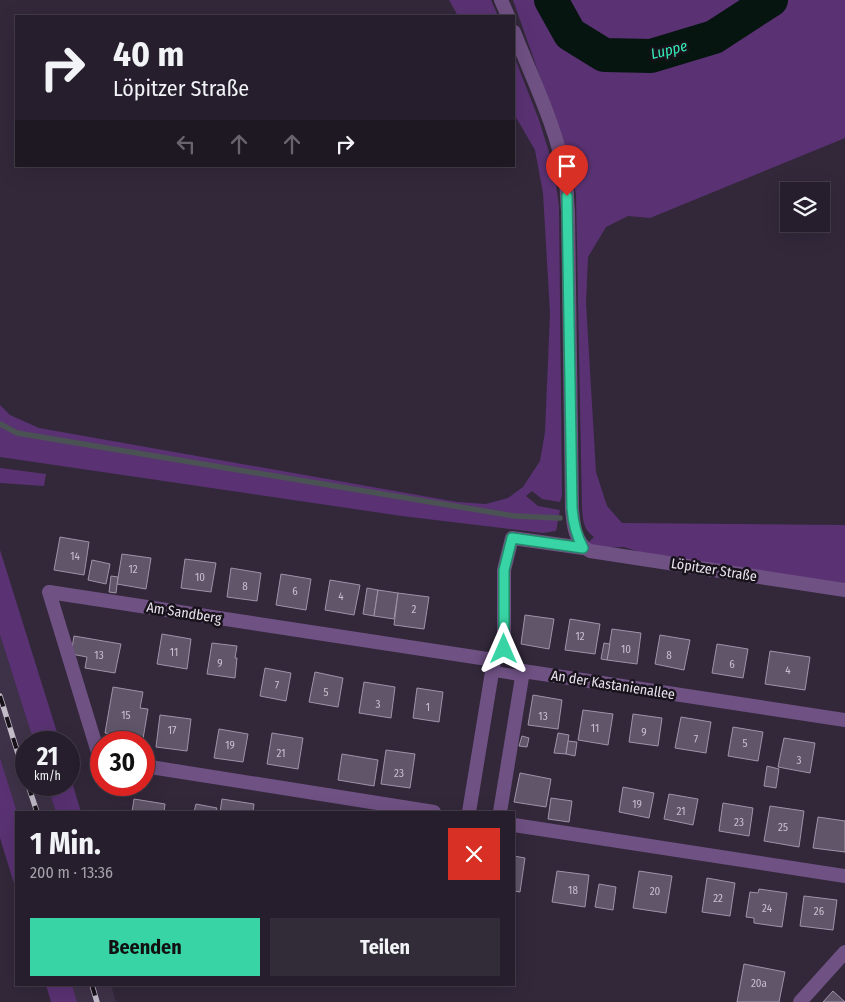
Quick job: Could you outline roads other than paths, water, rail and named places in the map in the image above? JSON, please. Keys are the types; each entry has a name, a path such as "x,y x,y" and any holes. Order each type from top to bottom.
{"street":[{"path":"501,0 508,15"},
{"path":"515,35 559,151 566,181 572,508 573,520 583,548"},
{"name":"Löpitzer Straße","path":"493,666 504,649 504,570 512,538 845,590"},
{"name":"Am Sandberg","path":"91,731 49,592 493,666"},
{"path":"469,811 493,666 522,676 500,811"},
{"name":"An der Kastanienallee","path":"522,676 522,671 845,720"},
{"path":"155,768 428,811"},
{"path":"515,825 845,876"},
{"path":"800,1002 845,952"}],"waterway":[{"name":"Luppe","path":"551,0 570,34 604,55 651,56 714,37 771,0"},
{"path":"0,424 17,433 514,516 560,518"}],"railway":[{"path":"0,696 15,744"},
{"path":"32,796 37,811"},
{"path":"92,986 97,1002"}]}
